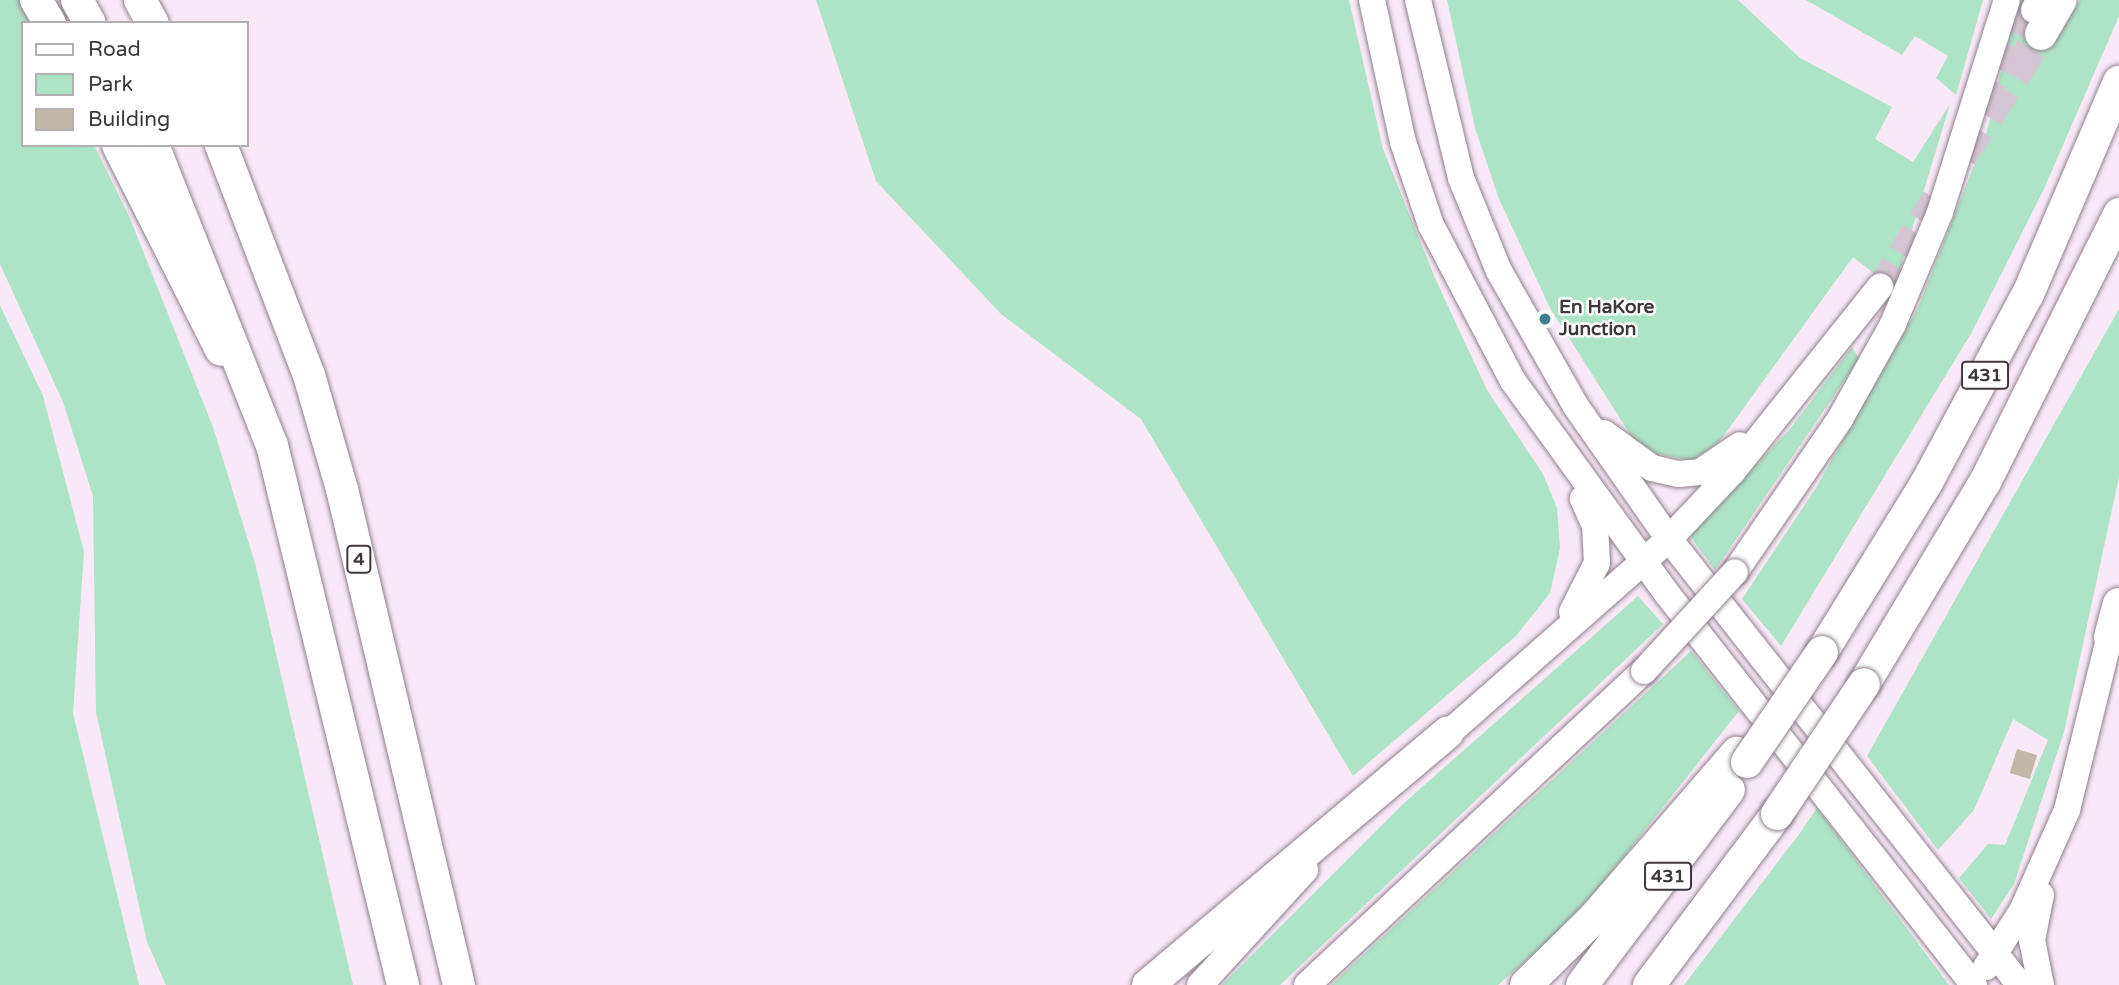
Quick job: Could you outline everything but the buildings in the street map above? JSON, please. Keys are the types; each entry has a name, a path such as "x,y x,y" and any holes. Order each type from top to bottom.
{"highway":[{"path":"36,0 49,21"},
{"path":"77,0 89,21"},
{"path":"141,0 152,21"},
{"name":"431","path":"1582,985 1742,757 1815,662 1927,482 2028,294 2119,82"},
{"path":"119,147 272,445"},
{"path":"154,147 272,445 402,985"},
{"name":"4","path":"222,147 309,375 342,489 458,985"},
{"name":"431","path":"1649,985 1777,814 1864,684 1936,567 2119,214"},
{"path":"1936,567 2119,254"},
{"path":"2110,637 2119,604"},
{"path":"1148,985 1448,732"},
{"path":"1526,985 1592,919 1742,757"}],"main road":[{"path":"1372,0 1399,130 1432,225 1486,336 1558,451 1973,985 1996,956 2056,842"},
{"path":"1418,0 1461,178 1499,271 1575,405 1669,538 2020,985"},
{"path":"1307,985 1644,671 1735,572 1832,431 1893,324 1940,212 2005,0"},
{"path":"1200,985 1287,888 1448,732 1669,538 1801,390 1880,287"},
{"path":"1575,405 1620,450 1652,468 1687,475 1731,454 1801,390"},
{"path":"1550,642 1590,583 1598,544 1558,451"},
{"path":"2041,985 2032,940 2119,593"}],"green space":[{"path":"0,0 20,0 31,21 21,21 21,147 95,147 129,216 213,427 255,563 353,985 166,985 147,942 96,712 93,496 63,402 0,264"},
{"path":"816,0 1349,0 1383,149 1435,278 1487,390 1543,474 1557,508 1560,548 1550,593 1516,636 1353,776 1141,419 1001,314 876,181"},
{"path":"1447,0 1738,0 1800,58 1892,107 1875,139 1913,162 1950,104 1894,289 1853,257 1719,442 1692,461 1640,450 1550,308 1499,199 1475,128"},
{"path":"1806,0 1983,0 1956,95 1936,78 1948,56 1915,36 1902,55"},
{"path":"2018,0 2029,0 2025,22 2052,48 2080,0 2119,0 2119,16 2044,189 1972,332 1781,646 1742,599 1816,488 1918,308 1986,135"},
{"path":"0,305 43,396 84,552 73,713 139,985 0,985"},
{"path":"2119,309 2119,477 2064,732 2014,884 1991,919 1959,878 1988,844 2005,845 2048,740 2013,719 1974,810 1938,850 1867,756"},
{"path":"1852,347 1859,359 1715,570 1689,535 1790,429"},
{"path":"1638,596 1663,624 1280,985 1222,985 1403,804"},
{"path":"1691,651 1739,711 1595,893 1545,944 1498,985 1331,985"},
{"path":"1817,808 1949,985 1684,985 1800,833"}],"tunnel":[{"path":"1982,104 2034,10"},
{"path":"1961,156 2041,34"},
{"path":"1880,287 1937,195"}],"place":[{"name":"En HaKore Junction","path":"1545,319"}]}
